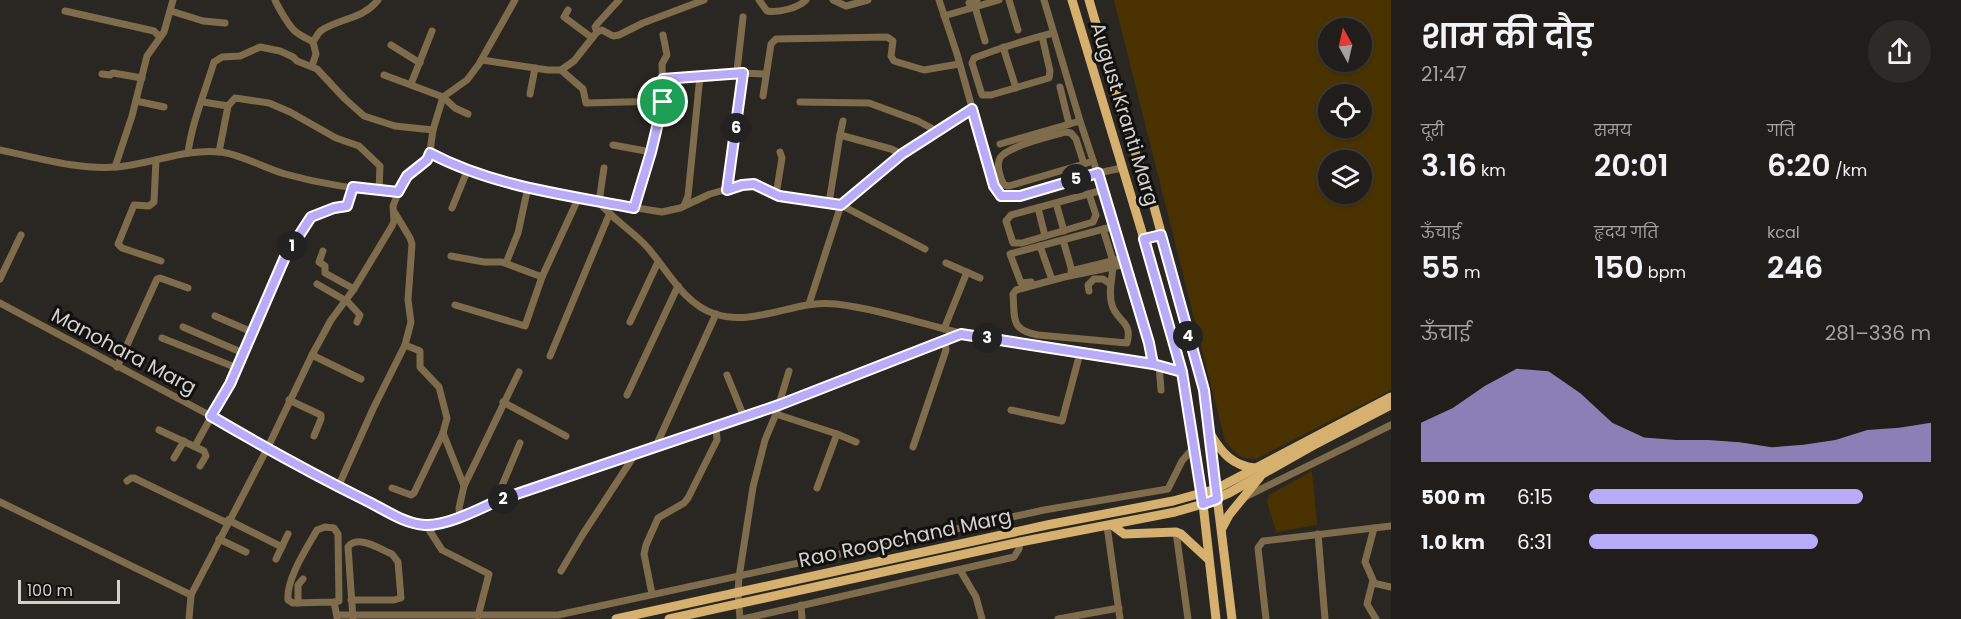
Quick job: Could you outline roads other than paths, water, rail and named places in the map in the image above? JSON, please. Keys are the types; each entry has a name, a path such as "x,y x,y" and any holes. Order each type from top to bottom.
{"main road":[{"path":"1073,2 1089,0"},
{"name":"August Kranti Marg","path":"1089,0 1124,120 1153,203 1200,376 1210,433 1232,619"},
{"name":"August Kranti Marg","path":"1073,2 1182,372 1202,498 1216,619"},
{"path":"1134,207 1153,203"},
{"path":"1144,239 1161,235"},
{"path":"1202,498 1217,494 1391,397"},
{"path":"1221,531 1224,521 1244,498 1260,470 1391,405"},
{"path":"1210,433 1227,457 1239,464 1260,470"},
{"name":"Rao Roopchand Marg","path":"669,619 1020,542 1175,512 1202,498"},
{"name":"Rao Roopchand Marg","path":"616,619 1047,525 1202,498"},
{"path":"1109,525 1119,532 1134,535 1176,532 1186,538 1208,559"}],"street":[{"path":"115,167 136,101 147,56 164,32 172,0"},
{"path":"275,0 294,31 313,42 316,54 312,66"},
{"path":"313,42 320,31 356,17 372,7 378,0"},
{"path":"189,619 191,595 267,449 312,355 392,226 398,192 407,176 427,160 443,97 467,80 482,60 515,0"},
{"path":"561,70 574,61 594,34 598,23 619,0"},
{"path":"594,34 602,30 613,36 619,35 643,23 704,0"},
{"path":"759,0 767,11 773,12 799,5 806,0"},
{"path":"832,0 846,6 868,0"},
{"path":"939,0 994,186 1001,196 1020,196 1122,168"},
{"path":"944,16 974,3 999,0"},
{"path":"1009,0 1018,30"},
{"path":"1044,0 1068,74 1080,121 1115,226 1156,364 1161,390"},
{"path":"974,3 985,41"},
{"path":"568,9 564,17 594,34"},
{"path":"64,11 154,31 160,37"},
{"path":"171,11 203,21 225,23"},
{"path":"741,72 736,67 743,17"},
{"path":"411,84 432,31"},
{"path":"1042,36 1050,76 1048,78 990,96 982,95 972,60 1003,47 1042,36 1053,33"},
{"path":"634,208 663,102 662,64 667,55 663,35"},
{"path":"763,96 771,44 773,40 780,38 887,37 893,41 891,57 894,61 924,70 959,64"},
{"path":"391,45 420,63"},
{"path":"188,153 192,127 214,62 222,57 240,56 260,47 280,51 293,57 297,62 312,66 364,116 394,126 433,130"},
{"path":"1003,47 1016,88"},
{"path":"482,60 561,70 583,89 586,103 663,102"},
{"path":"530,94 536,68"},
{"path":"663,79 741,72 766,74"},
{"path":"727,190 741,72"},
{"path":"102,74 113,73 142,78"},
{"path":"384,75 443,97 455,108 468,114"},
{"path":"684,206 688,196 700,76"},
{"path":"1060,87 1069,124"},
{"path":"269,103 273,94"},
{"path":"219,152 228,106 235,98 269,103 336,138 359,146 380,166 380,191"},
{"path":"136,101 164,107"},
{"path":"202,102 228,106"},
{"path":"800,102 869,103 937,130"},
{"path":"809,304 841,205 902,154 972,109"},
{"path":"1000,144 1080,121"},
{"path":"829,203 843,122"},
{"path":"1084,164 1076,139 1071,133 1066,132 1010,150 1001,155 998,163 1002,181 1004,185 1009,186 1084,164 1093,161"},
{"path":"840,135 902,154"},
{"path":"613,145 651,152"},
{"path":"0,150 66,164 115,167 188,153 219,152 285,174 353,187 398,192"},
{"path":"776,195 782,158 780,152"},
{"path":"430,153 468,170 578,199 662,212 684,206 710,194 754,184 787,198 841,205 925,249"},
{"path":"156,160 154,201 149,206 134,205 118,244 122,248 161,261"},
{"path":"604,168 599,202 609,215 641,242 693,301 716,314 761,315 809,304 836,304 874,311 961,334 1156,364 1182,372"},
{"path":"452,208 468,170"},
{"path":"506,263 518,232 528,186"},
{"path":"195,446 237,368 285,257 311,217 334,208 347,206 353,187"},
{"path":"1089,194 1096,220 1046,236 1013,243 1006,226 1006,221 1011,215 1103,190"},
{"path":"455,305 525,326 542,277 578,199"},
{"path":"1056,203 1064,231"},
{"path":"1038,208 1046,236"},
{"path":"338,487 405,345 411,322 408,300 412,244 411,238 393,210"},
{"path":"550,356 609,215"},
{"path":"1113,264 1072,271 1026,284 1022,283 1010,254 1115,226"},
{"path":"1103,229 1113,264 1110,284 1111,304 1126,324 1130,334 1128,343 1038,335 1025,333 1019,329 1015,322 1013,294 1016,290 1064,277 1113,264 1125,261"},
{"path":"0,279 21,235"},
{"path":"1064,240 1072,271"},
{"path":"1040,246 1051,276"},
{"path":"323,251 319,262 325,266 325,273 354,289"},
{"path":"451,256 506,263 542,277"},
{"path":"630,322 658,262"},
{"path":"946,263 980,278"},
{"path":"944,329 967,272"},
{"path":"117,367 157,279 188,288"},
{"path":"1089,291 1088,285 1094,279 1103,279 1110,284"},
{"path":"318,284 345,300 359,312 357,322"},
{"path":"627,395 678,286"},
{"name":"Manohara Marg","path":"0,303 338,487 402,519 426,525"},
{"path":"655,448 716,314"},
{"path":"215,316 252,332"},
{"path":"183,327 243,353"},
{"path":"478,617 489,574 442,550 426,525 460,516 499,500 779,405 961,334"},
{"path":"162,338 237,368"},
{"path":"913,447 945,350 945,340"},
{"path":"393,488 411,495 414,493 443,433 447,412 439,387 420,367 420,351 405,345"},
{"path":"1011,410 1062,421 1080,353"},
{"path":"312,355 361,379"},
{"path":"789,371 756,468 738,593 742,619 1014,557 1020,542"},
{"path":"460,516 459,508 464,486 519,372"},
{"path":"727,375 744,417"},
{"path":"289,400 321,415 314,436"},
{"path":"503,402 566,436"},
{"path":"776,414 856,442"},
{"path":"1244,498 1391,425"},
{"path":"652,594 644,554 645,545 658,518 684,503 688,498 717,440 716,427"},
{"path":"159,430 206,453 200,466"},
{"path":"443,433 464,486"},
{"path":"817,488 837,434"},
{"path":"174,458 183,441"},
{"path":"499,500 501,488 520,442"},
{"path":"334,602 337,617 558,615 1044,510 1168,489 1182,461 1194,447"},
{"path":"561,571 634,456"},
{"path":"127,481 134,478 282,547"},
{"path":"0,502 191,595"},
{"path":"1109,525 1120,619"},
{"path":"1266,619 1258,546 1265,540 1391,526"},
{"path":"325,527 334,528 338,534 339,600 334,602 292,603 288,600 291,582 317,530 325,527"},
{"path":"1374,528 1365,562 1373,583 1367,604 1376,619"},
{"path":"1176,532 1188,619"},
{"path":"276,559 288,534"},
{"path":"1318,534 1325,619"},
{"path":"219,539 246,552"},
{"path":"351,600 398,600 401,595 396,557 361,542 351,543 348,548 351,600 353,616"},
{"path":"960,570 976,597 982,619"},
{"path":"298,603 298,585 303,579"},
{"path":"1373,583 1391,587"},
{"path":"801,605 802,619"},
{"path":"1058,619 1119,608"}]}
